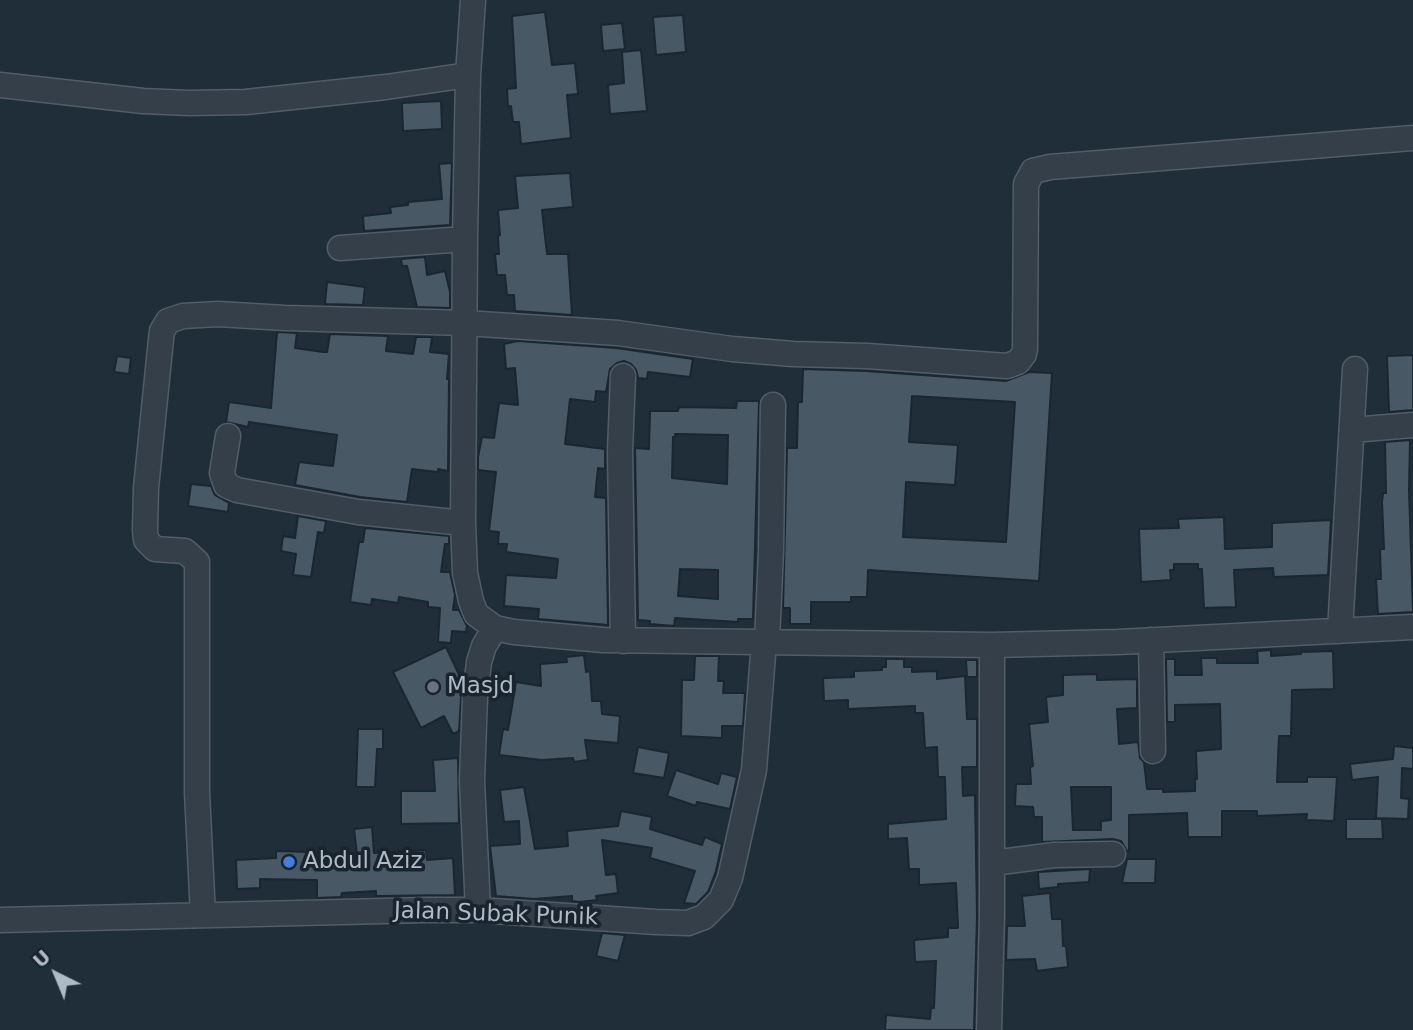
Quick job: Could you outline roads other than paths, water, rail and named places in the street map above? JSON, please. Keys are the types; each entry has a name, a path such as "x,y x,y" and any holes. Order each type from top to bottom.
{"street":[{"path":"473,0 468,75 463,523 466,573 471,601 476,614 495,628 545,637 622,641 992,645 1413,627"},
{"path":"0,85 143,101 189,103 271,99 386,88 468,75"},
{"path":"203,915 197,792 197,562 185,551 155,549 146,540 145,530 145,488 160,339 165,325 173,318 218,314 465,323 618,333 732,349 793,354 867,356 1007,366 1018,362 1024,354 1026,184 1033,171 1064,165 1413,138"},
{"path":"340,248 465,239"},
{"path":"1340,631 1355,369"},
{"path":"622,641 620,451 624,376"},
{"name":"Jalan Subak Punik","path":"0,920 478,910 688,923 704,917 721,900 730,878 754,770 772,523 773,405"},
{"path":"1352,430 1413,425"},
{"path":"228,436 222,473 226,485 237,490 358,512 463,523"},
{"path":"478,910 472,781 475,696 479,662 484,646 495,628"},
{"path":"1151,640 1153,751"},
{"path":"989,1030 993,863 992,645"},
{"path":"993,863 1054,855 1112,854"}],"place":[{"name":"Masjd","path":"433,687"},
{"name":"Abdul Aziz","path":"289,862"}]}
